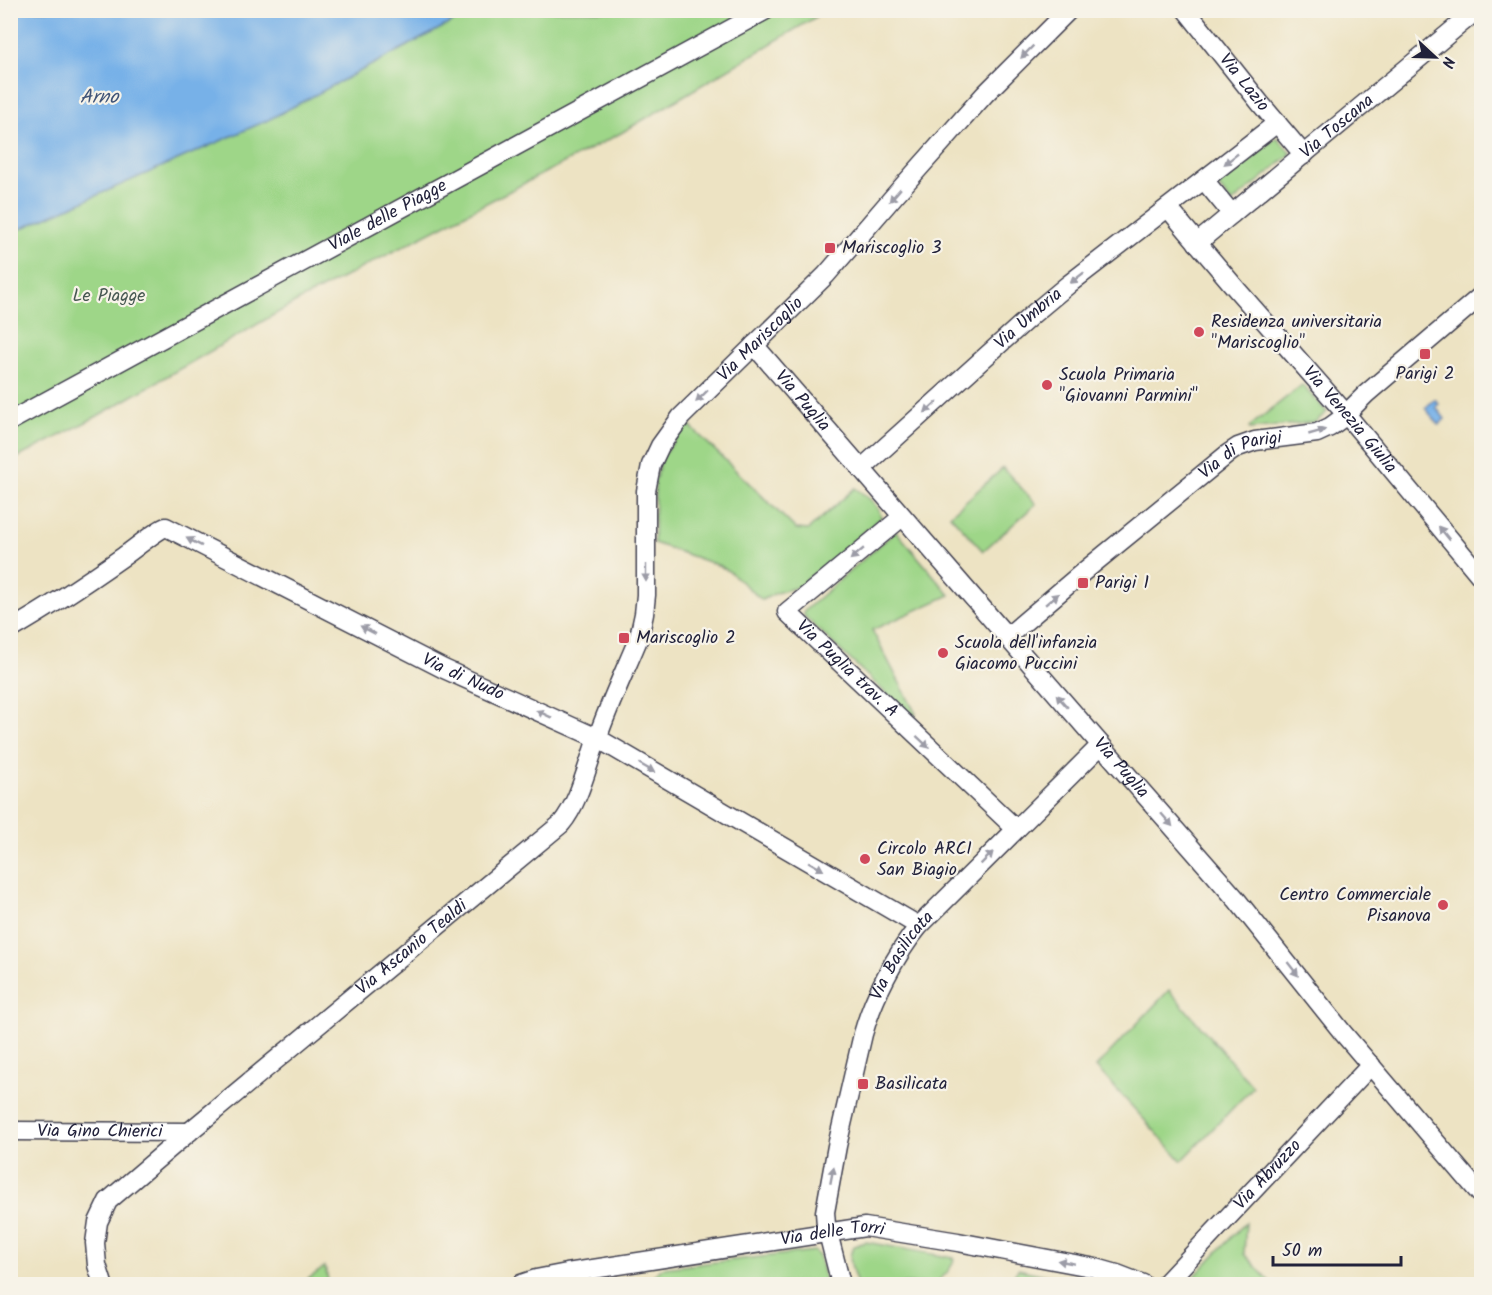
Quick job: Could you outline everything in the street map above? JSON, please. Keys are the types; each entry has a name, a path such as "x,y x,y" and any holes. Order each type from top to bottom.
{"street":[{"name":"Viale delle Piagge","path":"10,421 766,10"},
{"name":"Via Mariscoglio","path":"597,738 642,626 647,579 646,491 656,452 667,435 681,417 826,275 985,94 1069,10"},
{"name":"Via Lazio","path":"1186,10 1304,155"},
{"name":"Via Toscana","path":"1197,243 1477,10"},
{"name":"Via Umbria","path":"861,469 1069,284 1277,123"},
{"path":"1204,180 1232,214"},
{"name":"Via Venezia Giulia","path":"1168,208 1346,414 1482,578"},
{"name":"Via di Parigi","path":"1008,636 1234,449 1256,441 1317,434 1335,424 1366,394 1482,295"},
{"name":"Via Puglia","path":"754,345 1236,899 1371,1065 1482,1196"},
{"name":"Via Puglia trav. A","path":"902,517 787,612 1016,829"},
{"name":"Via di Nudo","path":"10,630 45,610 166,527 444,669 597,738 919,926"},
{"name":"Via Ascanio Tealdi","path":"103,1284 97,1266 95,1243 98,1222 108,1201 561,824 573,807 597,738"},
{"name":"Via Basilicata","path":"841,1284 825,1218 829,1187 864,1028 880,990 900,952 919,926 1101,745"},
{"name":"Via Abruzzo","path":"1165,1284 1371,1065"},
{"name":"Via Gino Chierici","path":"10,1131 189,1132"},
{"name":"Via delle Torri","path":"521,1284 547,1276 865,1227 1096,1268 1143,1284"}],"green space":[{"name":"Le Piagge","path":"473,11 813,11 816,17 621,133 298,301 94,418 11,461 11,233 268,120"},
{"path":"1277,137 1291,154 1232,203 1215,182 1248,155 1251,158"},
{"path":"1302,385 1327,412 1315,422 1250,429 1249,427"},
{"path":"687,423 796,529 808,530 855,488 875,504 881,518 798,587 776,593 762,600 720,566 654,543 655,481 662,457"},
{"path":"1003,468 1036,504 983,551 950,515"},
{"path":"896,531 950,595 872,630 916,714 911,717 804,616 804,611"},
{"path":"1169,990 1253,1087 1182,1161 1096,1067"},
{"path":"1246,1222 1244,1254 1272,1284 1187,1284"},
{"path":"866,1242 954,1258 949,1270 934,1284 857,1284 851,1265 851,1253 858,1244"},
{"path":"814,1251 819,1256 826,1284 660,1284 654,1275 663,1268"},
{"path":"325,1267 329,1284 301,1284"},
{"path":"1018,1269 1053,1277 1057,1284 1009,1284"},
{"path":"634,1279 627,1284 578,1284"}],"water":[{"name":"Arno","path":"11,10 473,11 268,120 11,233"},
{"path":"1435,399 1439,404 1436,407 1445,419 1439,425 1425,408"}],"place":[{"name":"Mariscoglio 3","path":"830,248"},
{"name":"Residenza universitaria \"Mariscoglio\"","path":"1199,332"},
{"name":"Parigi 2","path":"1425,354"},
{"name":"Scuola Primaria \"Giovanni Parmini\"","path":"1047,385"},
{"name":"Parigi 1","path":"1083,583"},
{"name":"Mariscoglio 2","path":"624,638"},
{"name":"Scuola dell'infanzia Giacomo Puccini","path":"943,653"},
{"name":"Circolo ARCI San Biagio","path":"865,859"},
{"name":"Centro Commerciale Pisanova","path":"1443,905"},
{"name":"Basilicata","path":"863,1084"}]}
